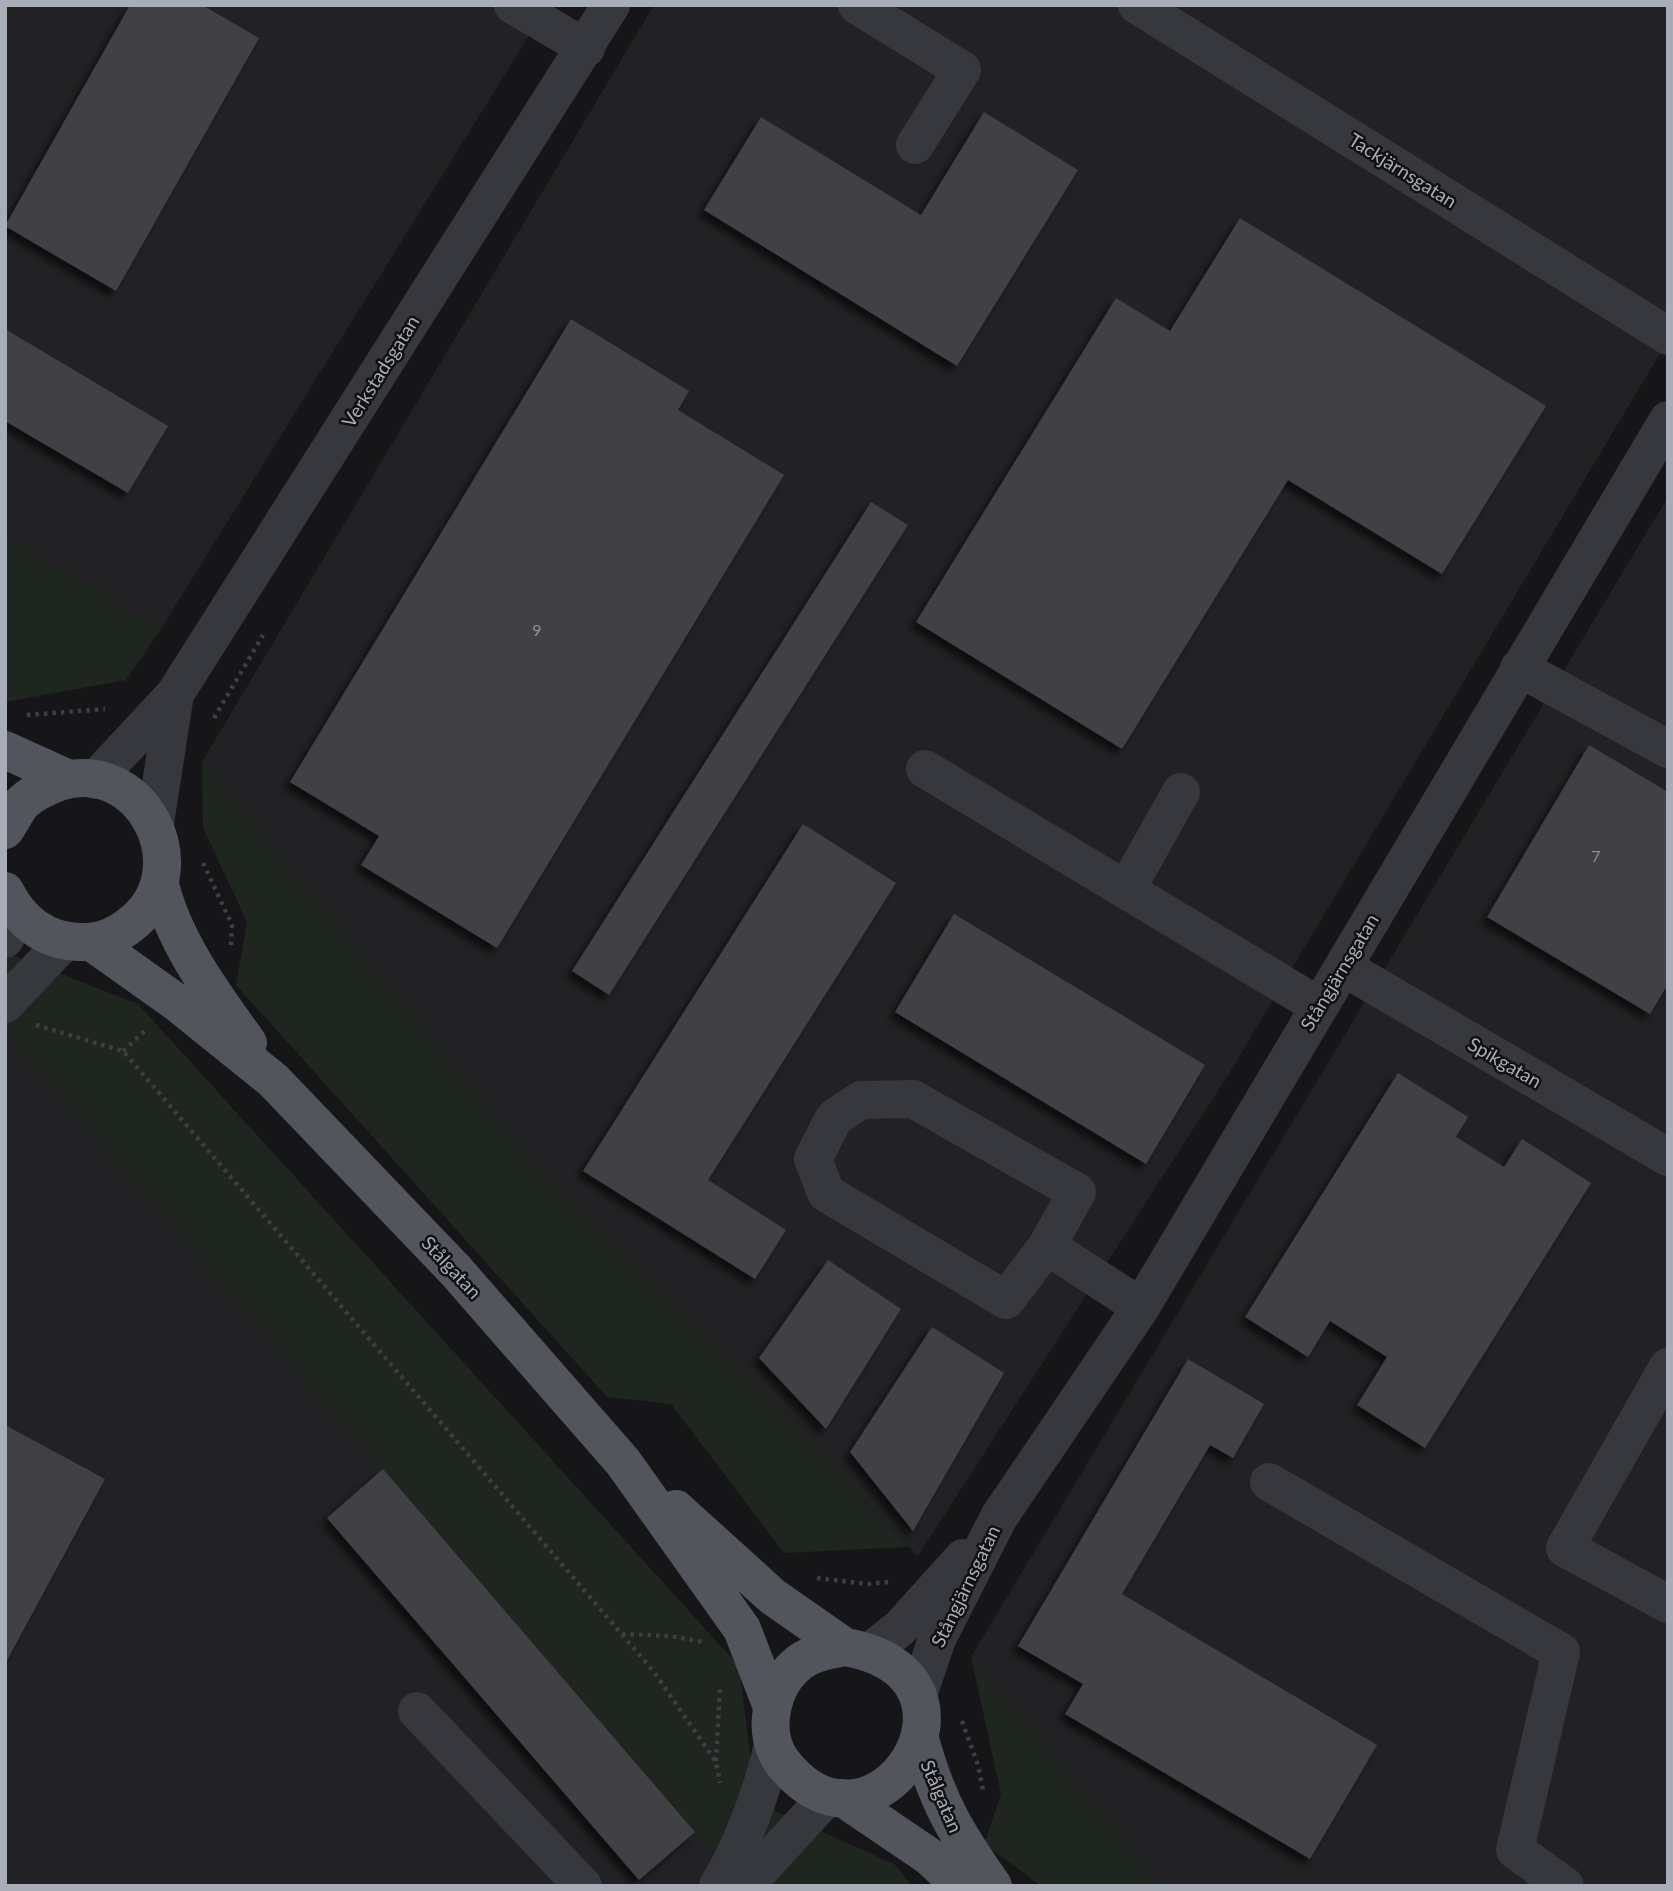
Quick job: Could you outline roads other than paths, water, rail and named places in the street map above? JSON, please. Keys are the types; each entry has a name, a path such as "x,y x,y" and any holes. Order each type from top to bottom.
{"main road":[{"path":"5,750 82,779 120,788 141,803 155,823 163,860 160,885 149,908 121,933 79,942"},
{"path":"5,830 23,802 44,787 82,779"},
{"name":"Stålgatan","path":"160,885 189,990"},
{"name":"Stålgatan","path":"9,914 37,931 79,942 189,990 456,1271 623,1462 772,1596 858,1649"},
{"name":"Stålgatan","path":"623,1462 732,1637 772,1707"},
{"path":"858,1649 908,1676 918,1695 922,1716 920,1739 909,1763 892,1782 869,1794 834,1798 795,1778 773,1745 772,1707 782,1683 799,1663 820,1652 858,1649"},
{"name":"Stålgatan","path":"920,1739 931,1781 955,1831 993,1886"},
{"name":"Stålgatan","path":"834,1798 930,1857 961,1886"}],"street":[{"path":"513,5 586,48"},
{"name":"Verkstadsgatan","path":"82,779 174,694 611,5"},
{"path":"857,5 962,70 915,145"},
{"name":"Tackjärnsgatan","path":"1137,5 1668,336"},
{"name":"Stångjärnsgatan","path":"918,1695 937,1639 999,1517 1141,1307 1668,420"},
{"path":"1520,668 1668,749"},
{"name":"Verkstadsgatan","path":"155,823 174,694"},
{"path":"925,769 1319,1006"},
{"path":"1126,890 1181,792"},
{"path":"7,1002 79,942"},
{"name":"Spikgatan","path":"1343,967 1668,1157"},
{"path":"913,1099 1077,1192 1047,1246 1006,1300 826,1193 813,1159 834,1118 861,1100 913,1099"},
{"path":"1047,1246 1141,1307"},
{"path":"1668,1367 1566,1548 1668,1604"},
{"path":"1269,1482 1562,1652 1515,1850 1565,1886"},
{"name":"Stångjärnsgatan","path":"858,1649 900,1628 999,1517"},
{"path":"417,1711 583,1886"},
{"path":"718,1886 743,1844 762,1792 773,1745"},
{"path":"745,1886 834,1798"}]}
